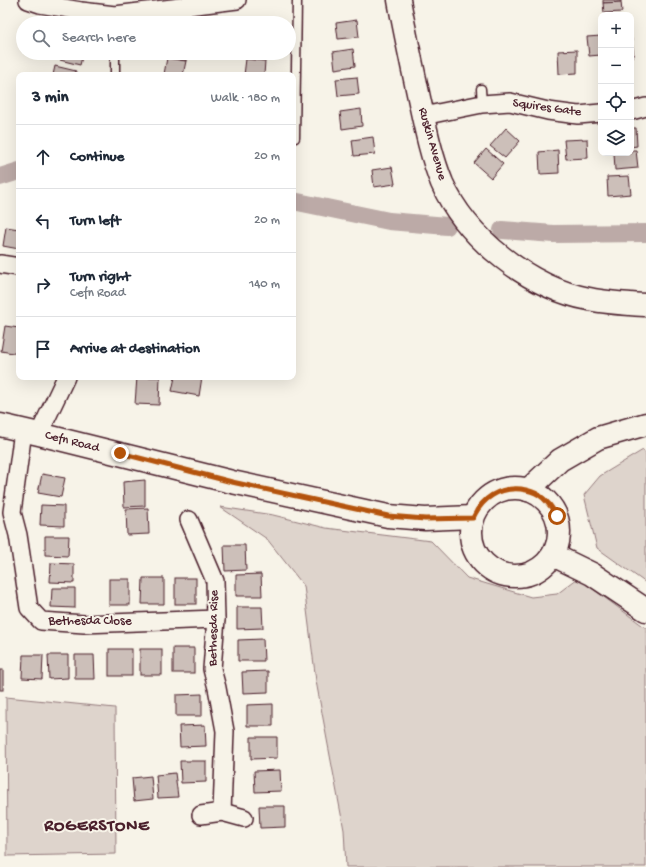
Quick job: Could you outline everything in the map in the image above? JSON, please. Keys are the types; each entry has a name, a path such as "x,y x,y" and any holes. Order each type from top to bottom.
{"main road":[{"name":"Ruskin Avenue","path":"398,0 432,153 442,183 462,216 480,238 506,261 552,288 588,299 646,305"},
{"path":"528,490 560,460 598,438 646,424"},
{"name":"Cefn Road","path":"0,425 232,482 388,516 425,519 473,518"},
{"path":"512,488 528,490 539,495 551,506 557,516 559,524 559,540 554,555 541,568 521,577 500,575 486,567 473,548 470,534 473,518 477,509 486,498 498,491 512,488"},
{"path":"554,555 592,574 646,610"}],"street":[{"path":"28,0 40,4 101,16"},
{"path":"132,16 215,1 237,0"},
{"name":"Squires Gate","path":"423,116 481,96 548,111 578,115 598,113"},
{"path":"634,110 646,107"},
{"path":"0,264 16,267"},
{"name":"Bethesda Close","path":"64,380 31,432 12,512 18,535 29,608 41,621 84,624 216,619"},
{"name":"Bethesda Rise","path":"189,520 215,581 216,619 212,669 225,731 222,812"},
{"path":"201,816 222,812 244,818"}],"lane":[{"path":"296,72 297,0"},
{"path":"115,60 115,72"}],"shaded area":[{"path":"643,450 646,455 646,583 597,548 584,495 600,476"},
{"path":"220,507 273,515 326,528 431,541 467,578 531,597 557,594 578,578 646,628 646,867 346,867 344,830 316,681 304,586 267,539"},
{"path":"6,697 115,708 116,854 7,856"}],"building":[{"path":"603,0 621,0 621,2 603,3"},
{"path":"621,2 622,12 604,12 603,3"},
{"path":"357,20 359,37 338,39 336,23"},
{"path":"598,36 598,55 589,56 587,37"},
{"path":"353,49 355,66 335,69 333,52"},
{"path":"577,50 577,73 559,74 558,51"},
{"path":"60,60 81,60 80,65"},
{"path":"167,60 186,61 184,72 164,72"},
{"path":"246,60 265,61 264,72 244,72"},
{"path":"55,66 76,71 76,72 54,72"},
{"path":"357,77 359,94 338,96 336,79"},
{"path":"361,109 362,126 342,129 340,112"},
{"path":"506,128 520,141 505,158 490,146"},
{"path":"634,128 636,128 637,146 634,146"},
{"path":"373,137 375,154 354,156 352,140"},
{"path":"587,139 588,158 566,159 564,140"},
{"path":"486,149 503,164 491,178 474,163"},
{"path":"558,150 559,173 540,174 539,152"},
{"path":"634,150 636,150 638,168 615,170 614,156 634,156"},
{"path":"392,167 395,184 374,187 372,170"},
{"path":"629,176 631,194 608,196 607,177"},
{"path":"6,227 16,229 16,248 3,246"},
{"path":"5,326 16,328 16,354 1,351"},
{"path":"137,380 160,380 159,405 135,404"},
{"path":"174,380 202,380 199,396 172,391"},
{"path":"42,474 65,478 61,497 38,493"},
{"path":"145,480 145,506 124,507 123,482"},
{"path":"41,505 64,506 64,526 40,525"},
{"path":"148,508 149,534 127,535 126,509"},
{"path":"45,536 69,536 68,556 45,555"},
{"path":"224,545 245,545 246,570 225,571"},
{"path":"51,563 74,564 74,583 50,582"},
{"path":"261,574 262,596 236,596 236,575"},
{"path":"143,578 164,578 164,604 142,604"},
{"path":"175,578 196,578 196,604 175,604"},
{"path":"109,579 130,579 130,605 109,605"},
{"path":"52,588 75,588 75,608 51,607"},
{"path":"237,607 262,607 263,628 237,629"},
{"path":"263,639 264,661 238,661 238,640"},
{"path":"173,648 194,648 194,673 173,673"},
{"path":"109,649 132,649 132,676 109,676"},
{"path":"140,649 162,649 162,675 140,675"},
{"path":"23,655 43,655 42,679 22,678"},
{"path":"48,655 68,655 68,678 49,679"},
{"path":"75,655 94,655 95,679 75,679"},
{"path":"0,670 3,670 3,690 0,690"},
{"path":"268,671 268,692 243,693 242,672"},
{"path":"202,694 202,716 176,716 176,695"},
{"path":"273,704 273,726 247,726 247,705"},
{"path":"205,725 206,746 180,747 179,726"},
{"path":"251,737 277,737 277,758 251,759"},
{"path":"180,761 206,761 206,782 181,783"},
{"path":"280,770 281,791 255,792 254,771"},
{"path":"175,773 178,797 158,798 156,775"},
{"path":"151,776 153,799 134,801 132,778"},
{"path":"259,806 285,806 285,827 260,828"}],"waterway":[{"path":"0,177 16,172"},
{"path":"296,202 389,221 447,226"},
{"path":"502,230 553,234 646,233"}],"district":[{"name":"ROGERSTONE","path":"97,827"}],"route":[{"path":"120,453 232,482 388,516 425,519 473,518 477,509 486,498 498,491 512,488 528,490 539,495 551,506 557,516"}]}
